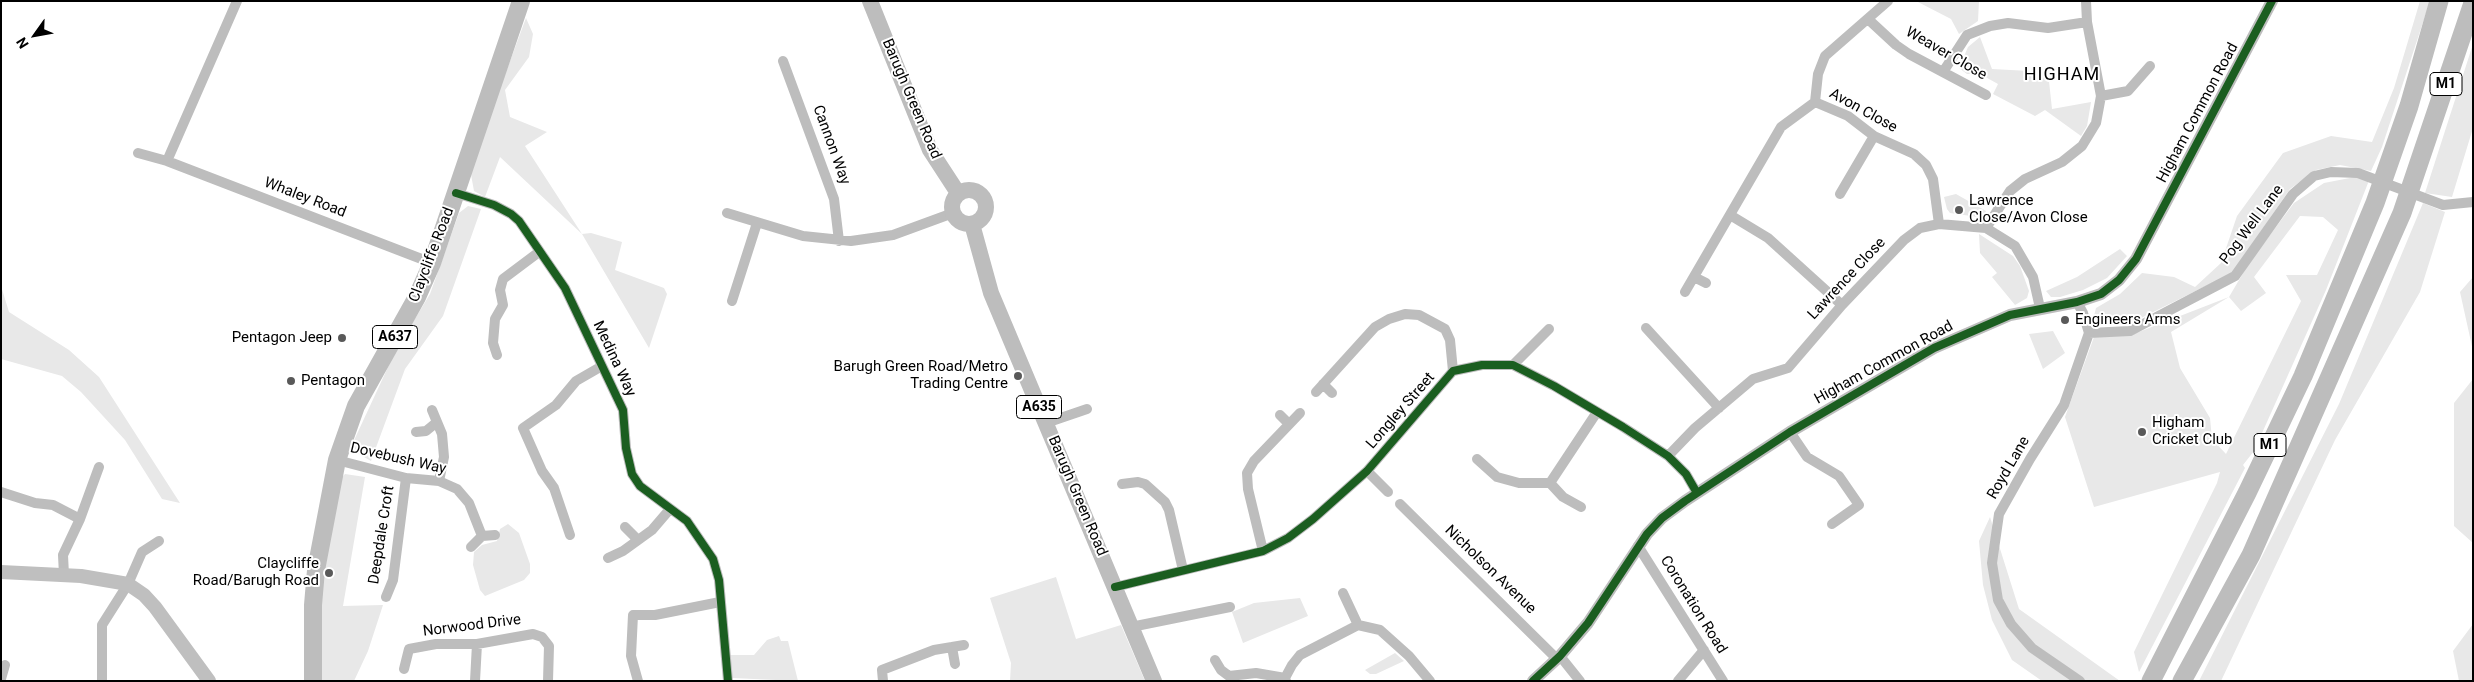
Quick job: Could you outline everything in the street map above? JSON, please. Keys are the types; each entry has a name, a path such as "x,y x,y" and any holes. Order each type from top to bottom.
{"highway":[{"name":"Claycliffe Road","path":"313,681 313,605 316,570 338,460 356,406 414,304 432,263 521,1"},
{"name":"M1","path":"2151,681 2247,493 2303,376 2375,203 2409,106 2439,1"},
{"name":"M1","path":"2182,681 2251,555 2402,213 2473,3"}],"main road":[{"name":"Barugh Green Road","path":"870,1 930,150 958,194"},
{"path":"968,190 974,190 985,202 983,216 972,224 961,223 952,213 952,201 958,194 968,190"},
{"name":"Barugh Green Road","path":"972,224 992,292 1154,681"},
{"path":"1,572 98,578 128,584 144,595 155,607 208,681"}],"street":[{"path":"167,161 237,1"},
{"path":"1815,102 1818,74 1825,56 1869,20 1888,1"},
{"path":"1986,228 2010,191 2025,179 2062,162 2082,146 2096,123 2101,96 2087,22 2086,1"},
{"name":"Higham Common Road","path":"1533,681 1558,658 1604,602 1638,546 1662,518 1697,493 1790,432 1934,348 2010,315 2077,302 2101,294 2119,280 2136,259 2272,1"},
{"name":"Weaver Close","path":"1869,20 1896,45 1986,94"},
{"path":"1943,72 1967,35 1990,26 2008,23 2048,28 2087,22"},
{"name":"Cannon Way","path":"784,61 834,199 838,241"},
{"path":"2101,96 2128,91 2150,66"},
{"name":"Avon Close","path":"1685,292 1781,128 1815,102 1848,116 1874,136 1914,154 1926,165 1933,179 1939,224"},
{"path":"1840,194 1874,136"},
{"name":"Whaley Road","path":"138,153 167,161 432,263"},
{"name":"Pog Well Lane","path":"2089,333 2130,330 2235,276 2293,194 2314,176 2331,172 2358,173 2443,205 2473,202"},
{"name":"Medina Way","path":"456,193 494,205 511,214 520,221 539,252 555,270 623,410 626,448 632,474 640,486 687,521 713,559 719,580 728,681"},
{"path":"727,213 803,236 838,241 865,240 893,235 952,213"},
{"path":"1730,215 1768,238 1842,306"},
{"path":"732,302 757,223"},
{"name":"Lawrence Close","path":"1668,456 1753,379 1788,368 1842,306 1904,240 1920,228 1939,224 1986,228 2015,246 2033,277 2040,308"},
{"path":"497,355 493,343 495,319 503,305 500,290 503,279 539,252"},
{"path":"1694,276 1706,284"},
{"path":"2077,302 2083,313 2089,333"},
{"path":"1332,393 1320,388 1375,328 1389,319 1405,314 1419,315 1445,329 1450,340 1454,371"},
{"path":"1646,328 1719,408"},
{"path":"1513,365 1548,329"},
{"name":"Royd Lane","path":"2080,681 2032,648 2010,624 1998,600 1992,563 1999,514 2030,458 2064,405 2089,333"},
{"name":"Longley Street","path":"1115,587 1263,550 1288,538 1314,519 1367,471 1454,371 1482,365 1513,365 1554,386 1668,456 1686,474 1697,493"},
{"path":"570,534 554,488 542,471 523,428 556,405 576,381 602,366"},
{"path":"1046,423 1087,409"},
{"path":"432,410 442,434 444,457 439,481"},
{"path":"1550,483 1597,412"},
{"path":"1263,550 1248,489 1247,473 1254,460 1300,413"},
{"path":"1280,415 1289,424"},
{"path":"416,432 426,431 437,422"},
{"path":"1790,432 1807,457 1839,476 1859,506 1832,524"},
{"path":"1477,459 1497,477 1519,483 1550,483 1563,497 1581,507"},
{"name":"Dovebush Way","path":"338,460 406,478 439,481 457,490 469,503 482,536"},
{"path":"64,575 63,555 80,519 99,467"},
{"name":"Longley Street","path":"1367,471 1388,492"},
{"name":"Deepdale Croft","path":"386,597 393,580 406,478"},
{"path":"1122,484 1138,482 1145,484 1164,502 1169,510 1183,570"},
{"path":"1,492 35,503 53,505 80,519"},
{"name":"Nicholson Avenue","path":"1400,504 1580,681"},
{"path":"608,558 652,530 670,509"},
{"path":"625,527 638,540"},
{"path":"471,547 482,536 495,535"},
{"path":"102,681 102,626 128,584 142,552 159,541"},
{"name":"Coronation Road","path":"1638,546 1723,681"},
{"path":"1343,592 1358,625"},
{"path":"638,681 631,656 633,615 655,615 720,602"},
{"path":"1131,627 1230,607"},
{"path":"1215,660 1221,670 1229,676 1256,673 1285,680 1300,655 1358,625 1380,630 1409,656 1430,681"},
{"name":"Norwood Drive","path":"404,669 408,650 436,644 477,644 533,634 542,637 549,646 548,681"},
{"path":"475,681 477,644"},
{"path":"883,681 882,670 934,650 964,645"},
{"path":"952,647 955,664"},
{"path":"1678,681 1704,650"},
{"path":"1,679 6,664"}],"shaded area":[{"path":"1916,1 1979,1 1978,21 1959,34 1951,19"},
{"path":"2420,1 2430,1 2382,147 2371,171 2340,165 2316,170 2290,189 2232,273 2129,324 2092,324 2096,308 2120,294 2142,273 2174,277 2195,287 2221,263 2237,216 2283,153 2331,136 2372,142 2394,88"},
{"path":"526,18 533,34 529,57 505,90 510,117 547,132 525,146 582,234 500,157 485,197 474,191 470,169"},
{"path":"1980,37 1992,69 2048,72 2052,109 2091,102 2087,126 2081,136 2045,110 2035,116 1993,94 1998,84 1980,74 1967,74 1959,68 1968,47"},
{"path":"2473,44 2473,128 2452,197 2425,193"},
{"path":"2355,177 2370,178 2326,290 2254,451 2243,465 2245,468 2139,672 2134,652 2217,483 2220,472 2094,507 2065,417 2094,337 2131,335 2229,297 2249,263 2294,203 2324,183","holes":["2300,216 2323,217 2338,230 2317,275 2286,275 2301,301 2226,454 2212,439 2210,418 2180,368 2171,332 2229,297 2241,311 2266,293 2254,277"]},
{"path":"1956,194 1986,211 1984,215 1978,217 1950,213 1944,197"},
{"path":"2423,203 2445,212 2420,292 2335,440 2221,681 2199,681 2339,404"},
{"path":"468,206 481,209 443,316 405,369 371,461 350,449 395,352 430,294 459,213"},
{"path":"591,233 622,242 615,270 664,288 667,294 649,348 582,234"},
{"path":"1979,234 2013,256 2020,266 2029,291 2027,298 2015,305 1992,277 1997,273 1980,253"},
{"path":"2120,249 2127,256 2107,278 2083,290 2060,297 2051,297 2046,291 2077,277"},
{"path":"2473,277 2473,351 2460,292"},
{"path":"1,286 9,312 69,350 99,377 180,503 162,499 125,440 81,392 62,376 1,359"},
{"path":"2053,331 2065,353 2043,369 2029,334"},
{"path":"2473,379 2473,543 2454,526 2454,403"},
{"path":"345,474 365,477 343,606 383,605 368,651 354,681 322,681 319,642 324,565 340,479"},
{"path":"1990,517 2019,609 2120,681 2042,681 2012,660 1992,620 1983,585 1979,541"},
{"path":"508,524 519,533 530,564 530,573 524,580 485,596 480,590 473,565 474,552 482,545 497,541 500,529"},
{"path":"1056,577 1076,639 1121,625 1145,681 1010,681 1011,663 990,598"},
{"path":"1300,598 1308,616 1243,643 1232,612 1254,603"},
{"path":"2473,624 2473,681 2459,681 2453,651"},
{"path":"779,636 781,641 788,641 798,681 732,678 728,655 754,655 767,640"},
{"path":"1395,653 1404,661 1376,674 1370,674 1365,670"}],"cycle path":[{"path":"1533,681 1560,656 1588,623 1647,534 1662,518 1685,501 1790,432 1934,348 2010,315 2077,302 2101,294 2119,280 2136,259 2272,1"},
{"path":"456,193 494,205 511,214 519,221 565,288 623,410 626,448 632,474 640,486 687,521 713,559 719,580 728,681"},
{"path":"1115,587 1263,551 1288,538 1313,519 1367,471 1453,371 1482,365 1513,365 1554,386 1623,427 1668,456 1686,474 1697,493"}],"place":[{"name":"Lawrence Close/Avon Close","path":"1959,210"},
{"name":"Engineers Arms","path":"2065,320"},
{"name":"Pentagon Jeep","path":"342,338"},
{"name":"Barugh Green Road/Metro Trading Centre","path":"1018,376"},
{"name":"Pentagon","path":"291,381"},
{"name":"Higham Cricket Club","path":"2142,432"},
{"name":"Claycliffe Road/Barugh Road","path":"329,573"}],"district":[{"name":"HIGHAM","path":"2062,75"}]}
